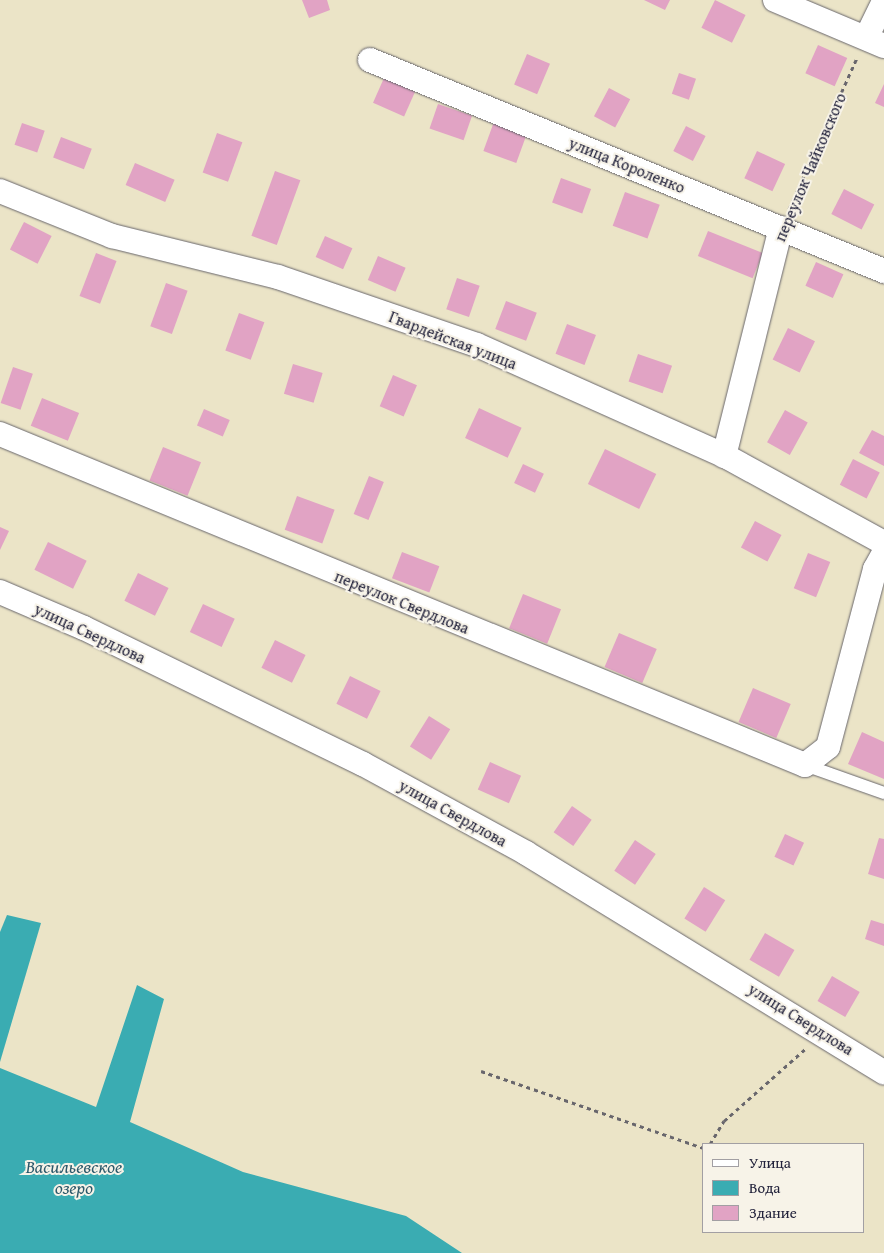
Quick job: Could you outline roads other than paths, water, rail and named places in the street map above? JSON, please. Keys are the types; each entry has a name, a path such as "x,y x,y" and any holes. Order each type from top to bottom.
{"street":[{"path":"775,0 875,41 884,1"},
{"name":"улица Короленко","path":"370,60 884,272"},
{"name":"Гвардейская улица","path":"0,191 112,236 278,277 477,345 724,456 884,543"},
{"name":"переулок Чайковского","path":"724,456 781,228"},
{"name":"переулок Свердлова","path":"0,434 805,765"},
{"path":"805,765 828,747 875,569 884,553"},
{"name":"улица Свердлова","path":"0,592 84,628 363,764 526,853 824,1032 884,1072"}],"lane":[{"path":"805,765 884,793"}],"water":[{"path":"7,915 41,923 0,1062 0,932"},
{"name":"Васильевское озеро","path":"137,985 164,999 130,1122 243,1172 406,1216 462,1253 0,1253 0,1068 96,1107"}]}
